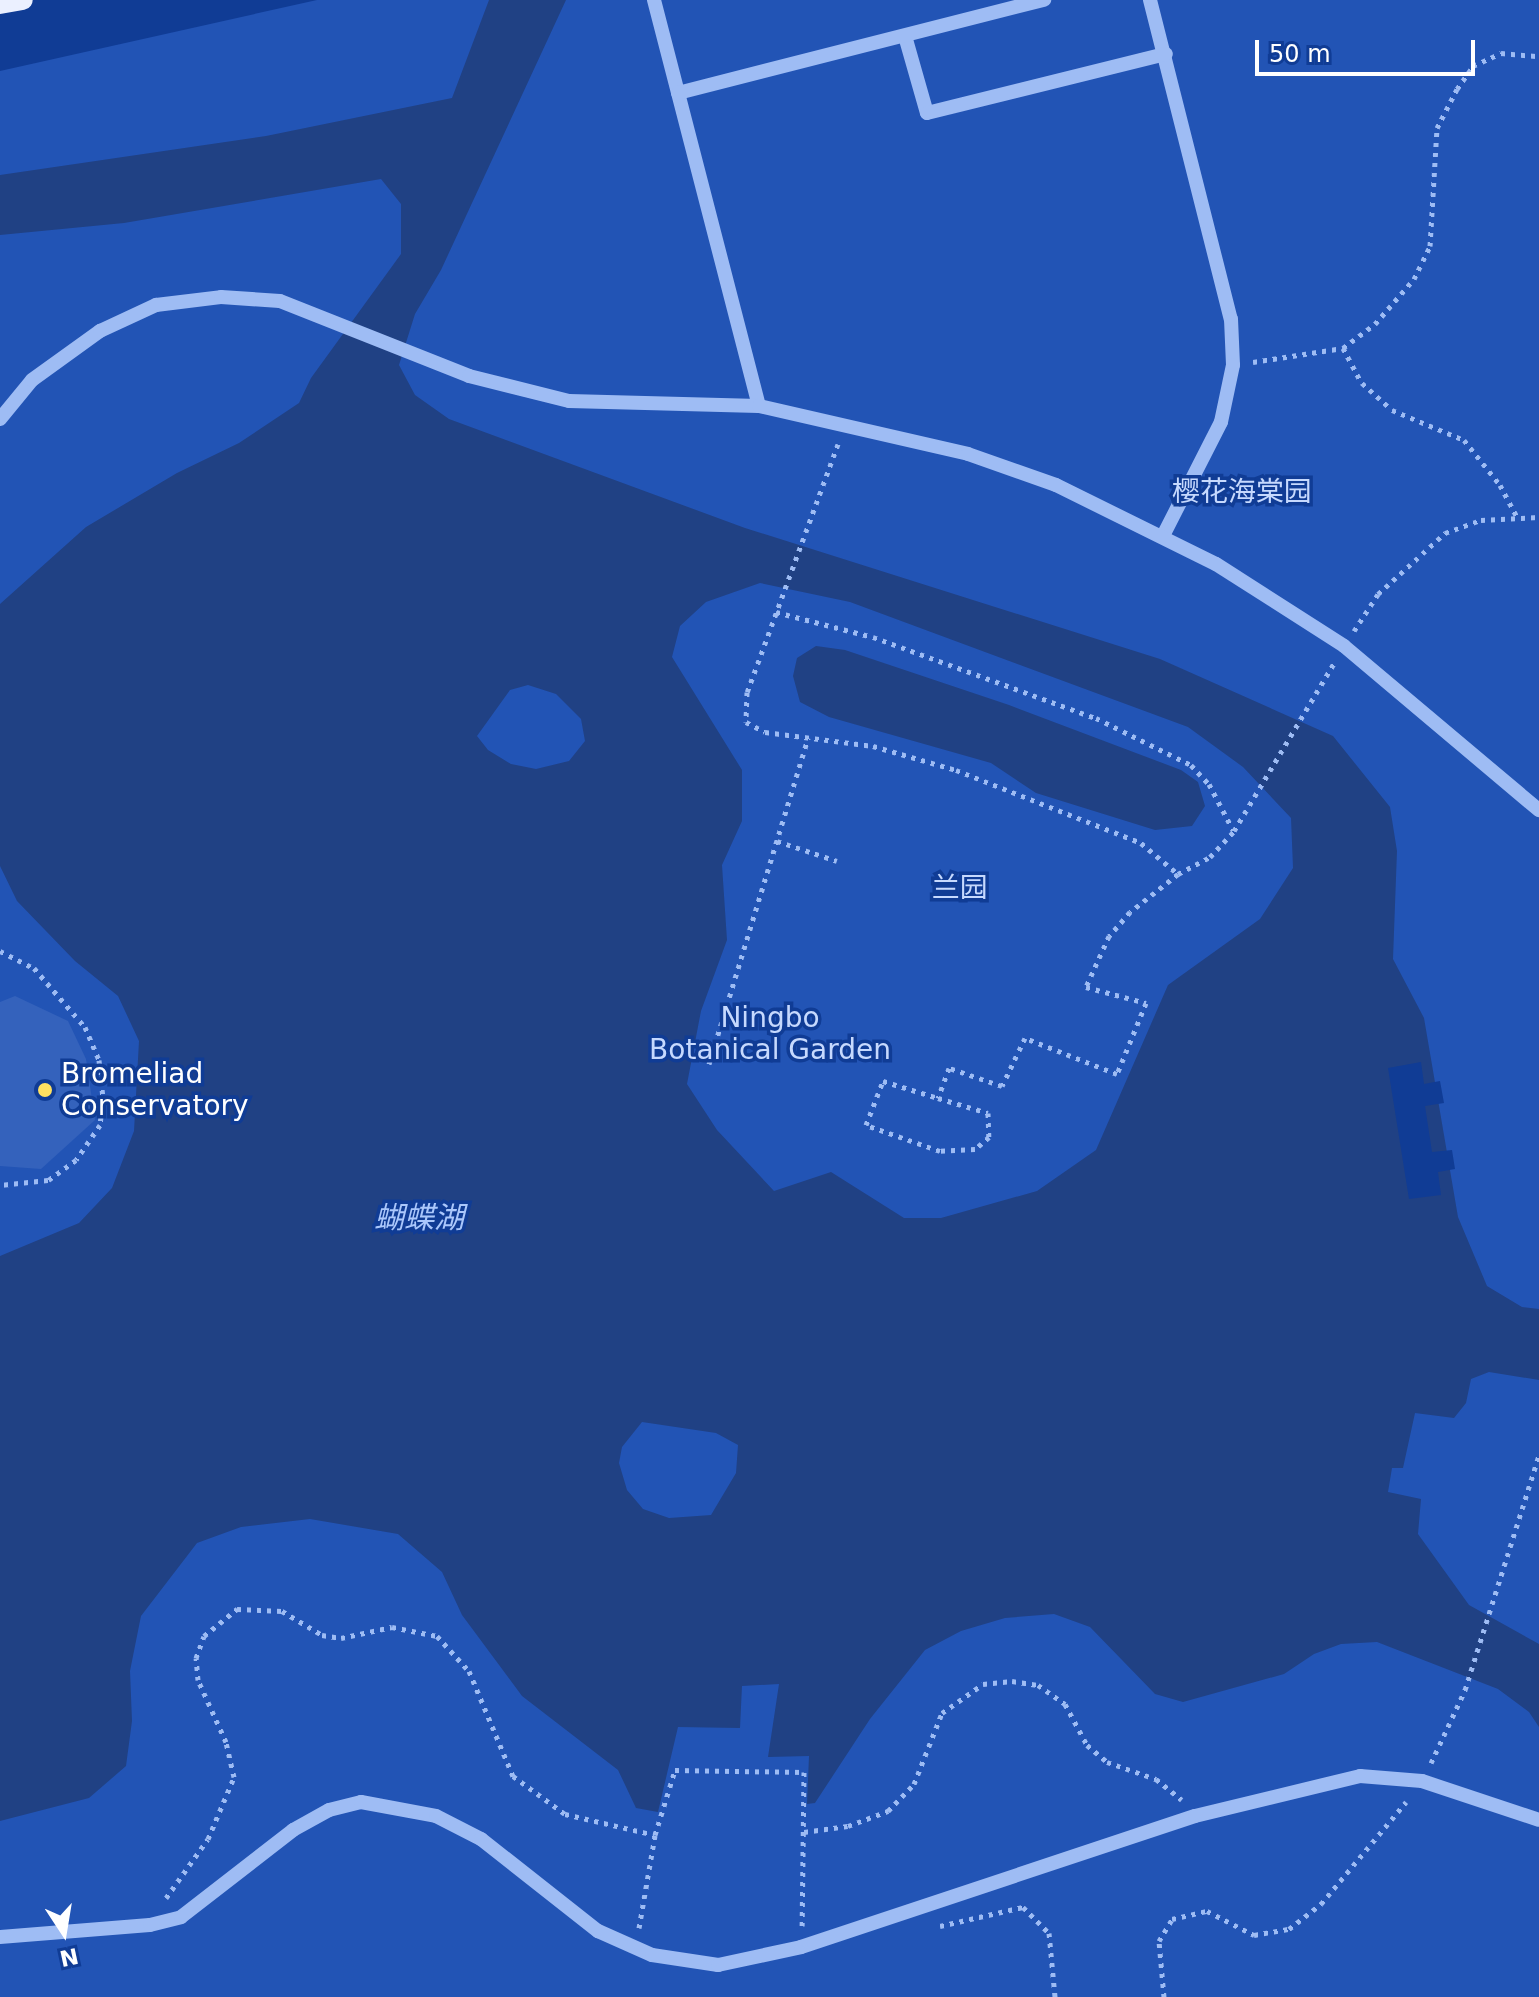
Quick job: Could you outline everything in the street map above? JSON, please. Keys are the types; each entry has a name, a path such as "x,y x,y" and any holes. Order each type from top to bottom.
{"main road":[{"path":"0,4 23,0"}],"lane":[{"path":"654,0 759,406"},
{"path":"678,93 1044,0"},
{"path":"1150,0 1231,319 1233,365 1221,422 1164,534"},
{"path":"905,36 927,113 1166,54"},
{"path":"0,419 65,351 156,305 221,297 280,301 469,376 569,401 759,406 968,454 1056,485 1164,534 1344,646 1539,810"},
{"path":"0,1937 150,1925 181,1917 293,1830 329,1810 361,1802 436,1816 481,1839 598,1931 679,1962 718,1965 801,1947 928,1902 1195,1816 1360,1776 1422,1781 1539,1820"}],"path":[{"path":"1233,365 1343,348 1397,300 1430,246 1437,128 1457,89 1473,66 1501,53 1539,56"},
{"path":"1343,348 1362,383 1392,410 1464,440 1500,485 1517,517"},
{"path":"846,424 747,692 746,722 765,732 873,746 956,770 1141,843 1178,874 1130,912 1109,936 1086,987 1146,1003 1117,1074 1025,1038 1002,1086 949,1068 938,1098"},
{"path":"776,612 873,637 1096,718 1191,765 1209,784 1234,831"},
{"path":"709,1064 808,738"},
{"path":"777,841 837,861"},
{"path":"0,951 34,968 85,1027 99,1060 103,1097 100,1125 76,1160 48,1180 0,1185"},
{"path":"883,1081 938,1098 988,1113 989,1137 975,1149 940,1151 866,1125 883,1081"},
{"path":"1164,1997 1159,1941 1172,1919 1207,1911 1254,1935 1296,1925 1321,1904 1422,1781 1465,1690 1539,1456"},
{"path":"150,1925 182,1871 208,1839 234,1777 226,1742 212,1719 196,1658 204,1636 237,1609 282,1611 322,1635 341,1638 392,1627 437,1636 469,1671 513,1776 565,1814 655,1835"},
{"path":"804,1832 848,1826 888,1811 914,1784 942,1713 983,1684 1012,1681 1038,1685 1065,1704 1087,1745 1107,1762 1156,1779 1195,1816"},
{"path":"636,1948 655,1835 675,1770 804,1772 801,1947"},
{"path":"928,1902 938,1926 967,1924 1023,1907 1040,1919 1049,1933 1055,1997"}],"green space":[{"name":"Ningbo Botanical Garden","path":"317,0 1539,0 1539,1997 0,1997 0,71"}],"water":[{"name":"蝴蝶湖","path":"489,0 566,0 441,270 415,314 399,365 415,395 449,419 745,528 1160,659 1333,736 1390,807 1397,851 1393,959 1424,1018 1458,1217 1487,1286 1522,1307 1539,1309 1539,1380 1489,1372 1471,1379 1466,1403 1454,1418 1415,1413 1403,1468 1392,1468 1388,1492 1421,1499 1418,1534 1469,1605 1539,1644 1539,1727 1529,1712 1498,1689 1377,1642 1341,1644 1314,1654 1284,1674 1183,1702 1155,1694 1090,1627 1054,1614 1005,1618 961,1631 925,1650 870,1719 815,1803 807,1804 809,1756 768,1757 779,1684 742,1686 740,1728 678,1727 658,1812 636,1808 618,1770 522,1696 462,1615 442,1572 398,1534 310,1519 241,1527 197,1543 141,1616 130,1671 132,1721 126,1766 89,1798 0,1821 0,1256 79,1223 112,1188 134,1131 139,1041 118,996 75,961 17,901 0,866 0,604 86,527 177,473 239,443 299,403 311,378 401,254 401,204 381,179 124,223 0,235 0,175 266,136 452,98","holes":["760,583 850,602 1188,727 1243,767 1291,818 1293,868 1260,919 1168,985 1096,1150 1037,1191 941,1218 904,1218 831,1172 774,1191 717,1130 687,1084 701,1011 727,940 722,865 742,821 742,770 672,657 680,626 706,602","528,685 556,694 581,719 585,741 569,761 536,769 511,764 488,750 477,736 510,690","642,1422 716,1433 738,1445 736,1473 711,1515 669,1518 643,1509 627,1490 619,1463 622,1447"]},
{"path":"816,646 845,650 1009,705 1181,770 1198,782 1205,806 1192,826 1155,830 1036,793 991,763 829,717 800,702 793,676 797,658"}],"pier":[{"path":"1421,1062 1424,1084 1440,1081 1444,1103 1425,1106 1432,1152 1452,1150 1455,1169 1438,1172 1441,1195 1409,1199 1388,1068"}],"building":[{"name":"Bromeliad Conservatory","path":"15,996 68,1021 86,1059 95,1120 41,1169 0,1166 0,1002"}],"place":[{"name":"Bromeliad Conservatory","path":"45,1090"}],"park label":[{"name":"樱花海棠园","path":"1242,492"},
{"name":"兰园","path":"960,888"}]}
